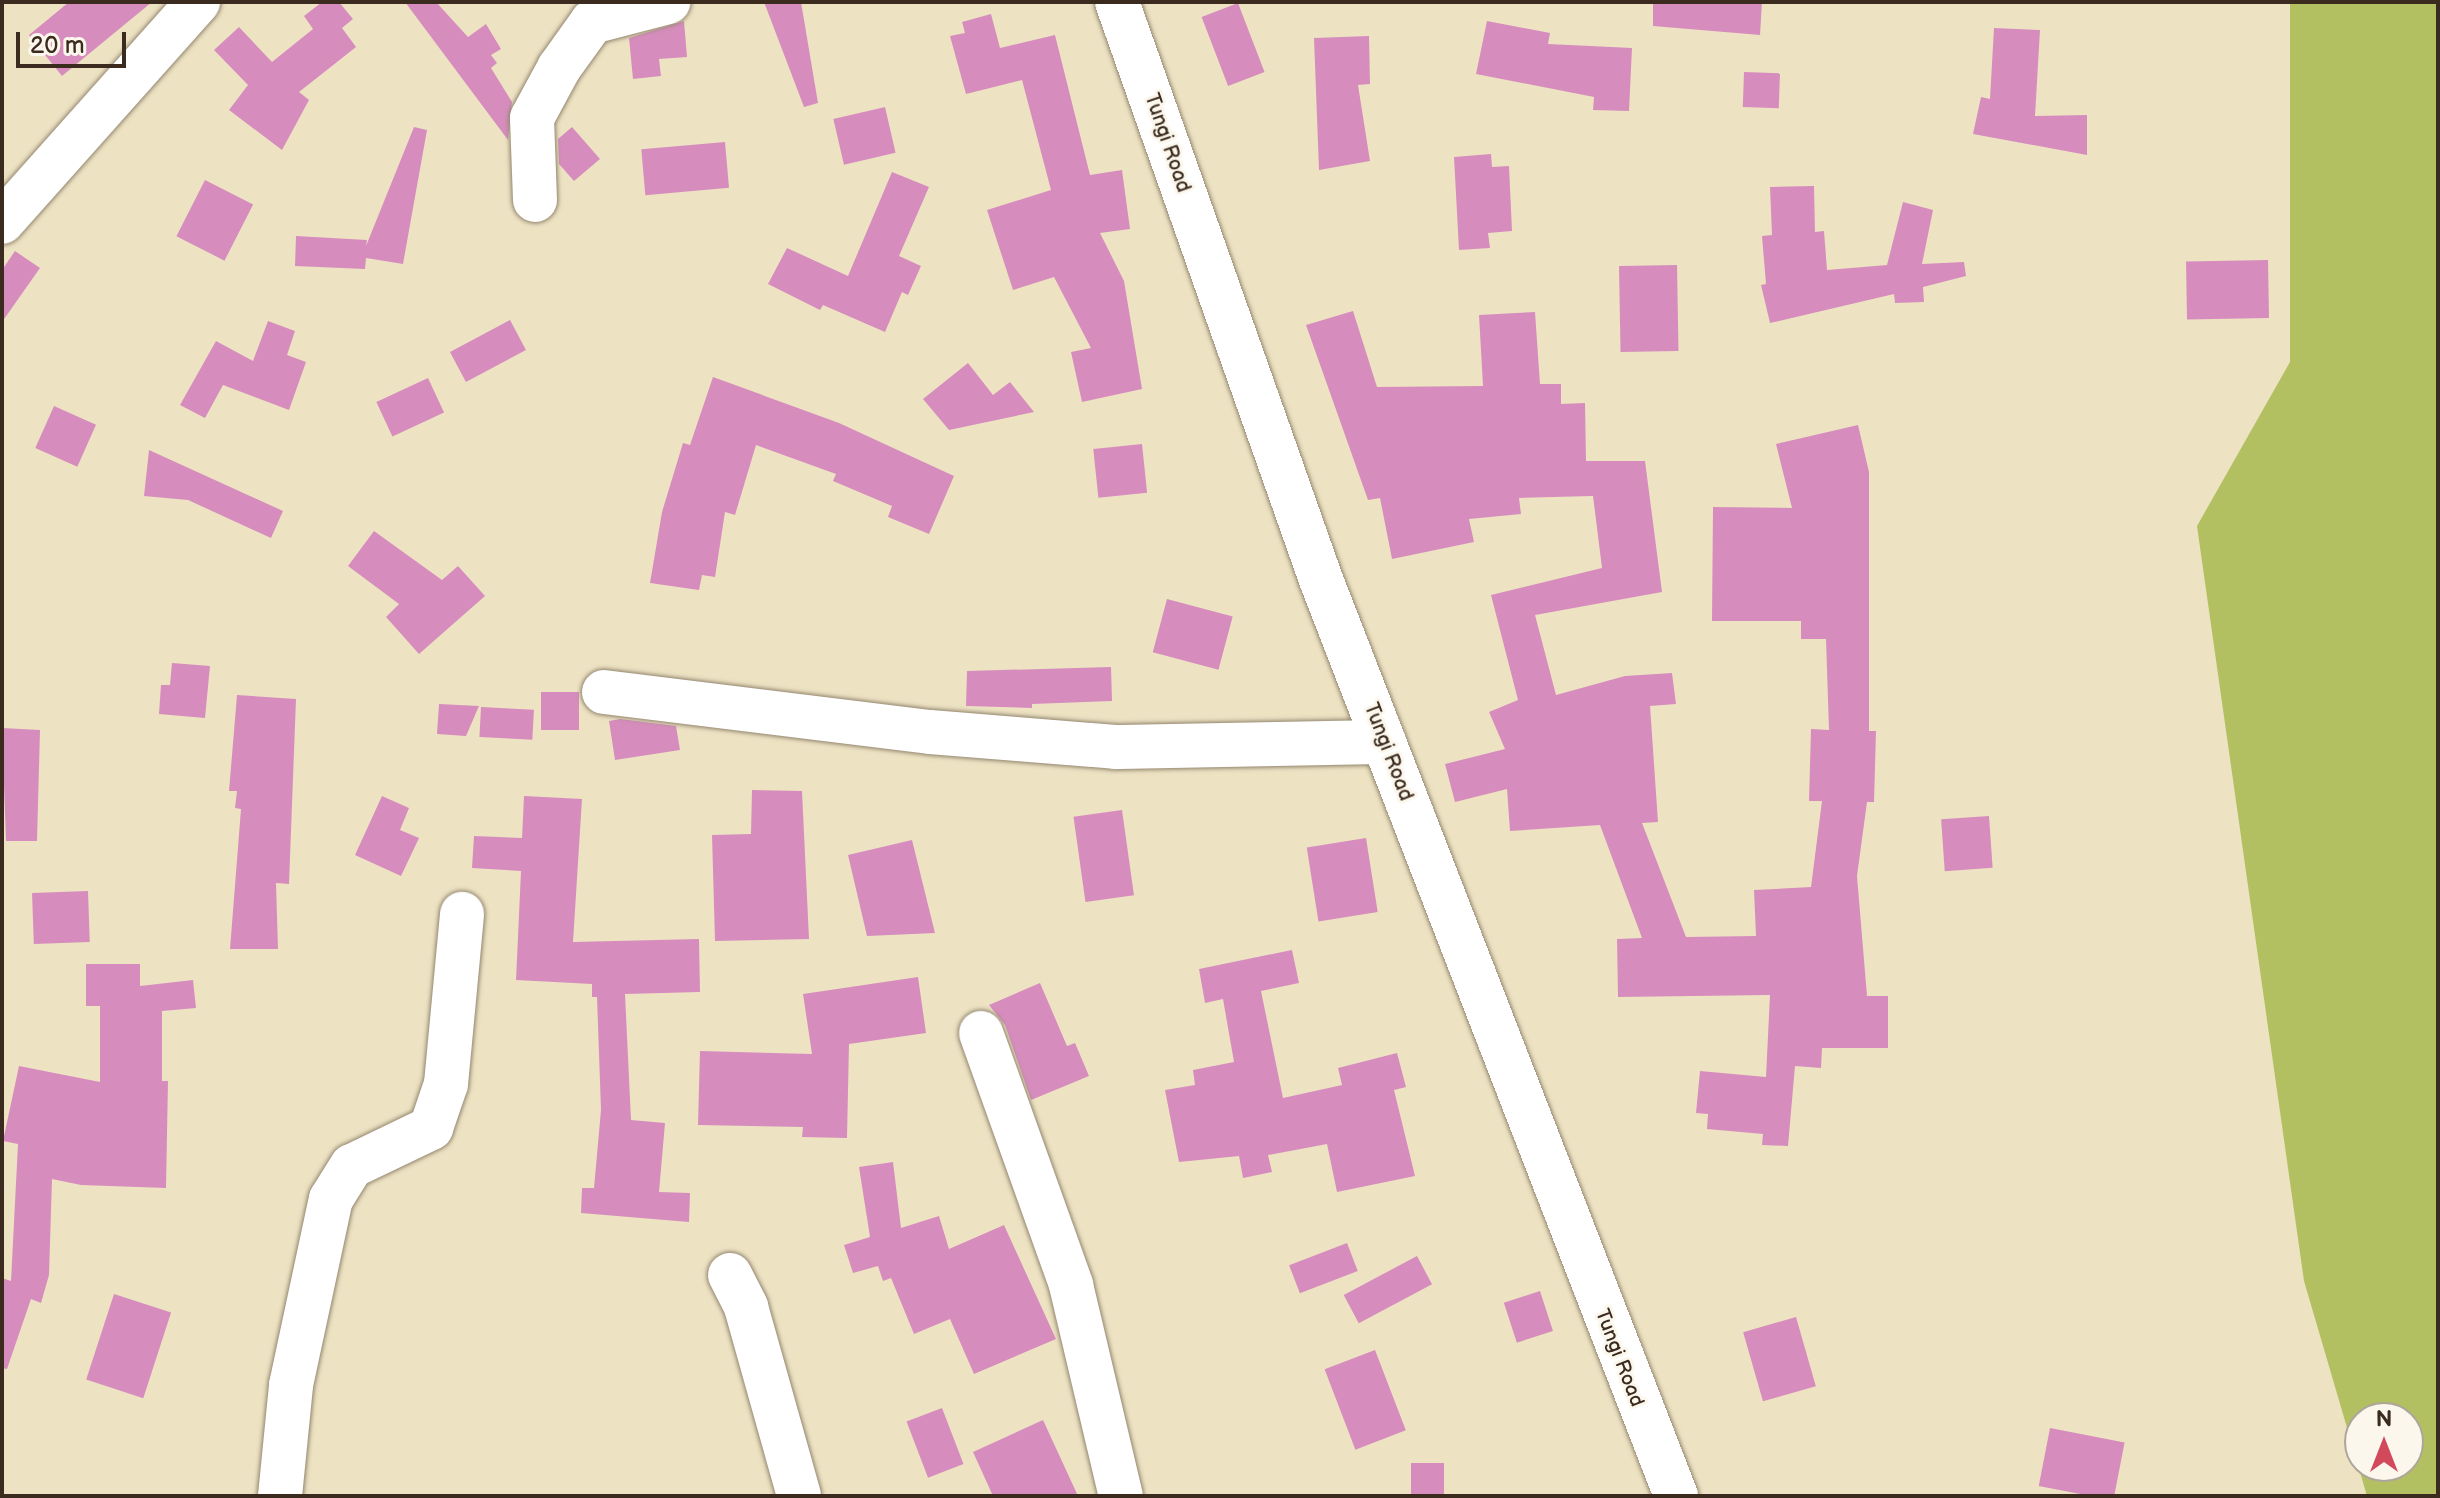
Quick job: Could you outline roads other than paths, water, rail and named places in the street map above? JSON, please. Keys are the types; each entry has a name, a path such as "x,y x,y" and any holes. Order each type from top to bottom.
{"street":[{"path":"2,222 198,2"},
{"path":"535,200 532,118 559,68 592,22 668,2"},
{"name":"Tungi Road","path":"1117,2 1320,577 1676,1496"},
{"path":"604,692 930,732 1115,747 1384,742"},
{"path":"280,1496 291,1385 331,1199 352,1166 431,1128 446,1084 462,914"},
{"path":"981,1033 1071,1285 1121,1496"},
{"path":"730,1275 746,1307 799,1496"}]}
